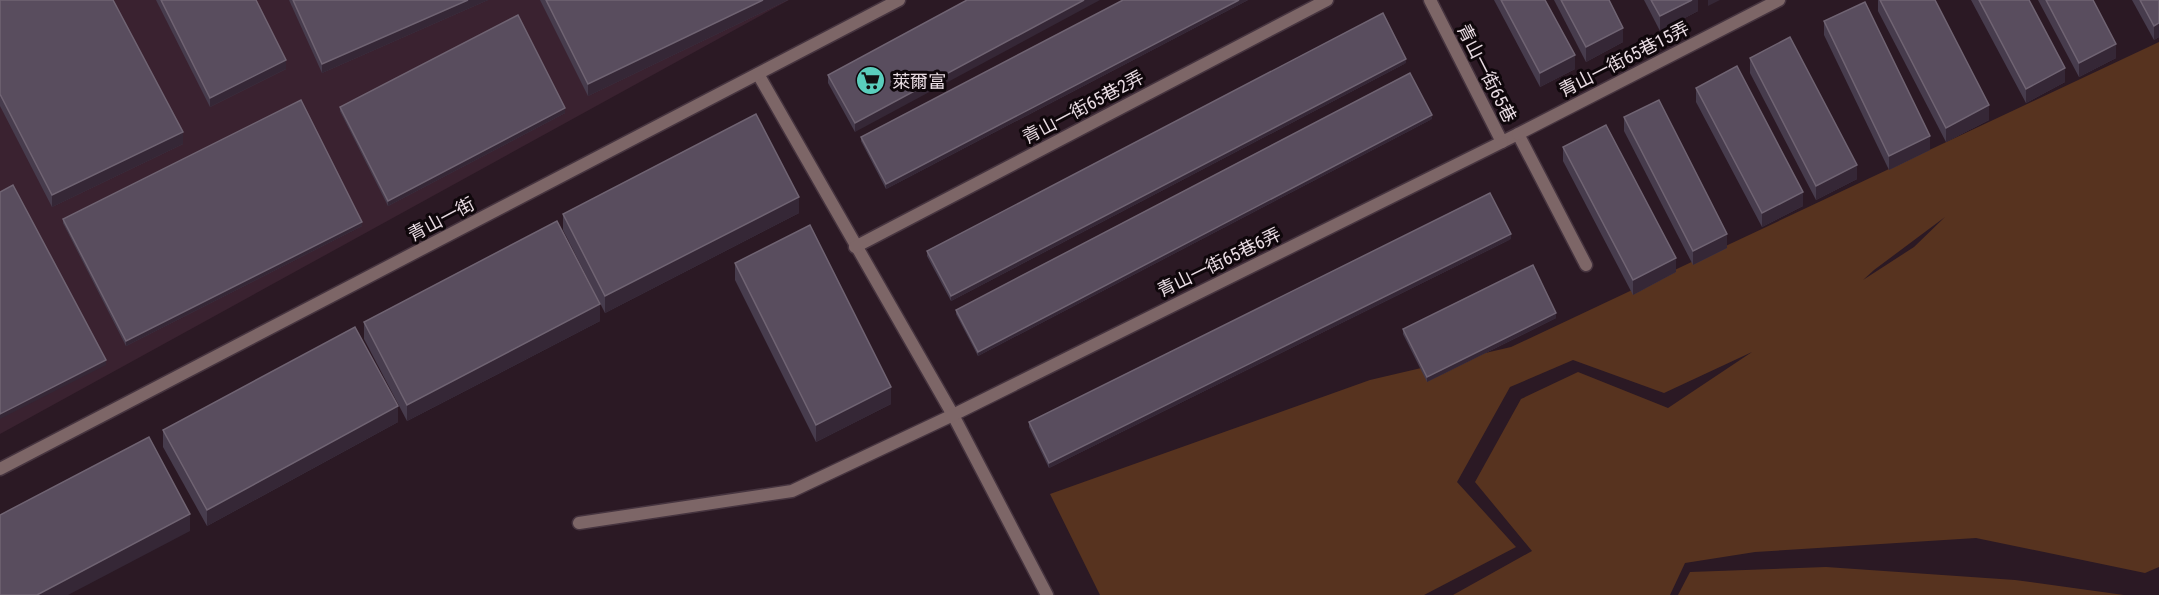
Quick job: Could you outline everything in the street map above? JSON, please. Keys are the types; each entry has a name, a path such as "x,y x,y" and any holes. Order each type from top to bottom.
{"street":[{"name":"青山一街","path":"0,469 899,0"},
{"name":"青山一街65巷2弄","path":"855,247 1327,0"},
{"name":"青山一街65巷","path":"1430,0 1502,142 1518,134 1586,265"},
{"name":"青山一街65巷15弄","path":"1518,134 1779,0"},
{"path":"758,74 953,415 1047,595"},
{"name":"青山一街65巷6弄","path":"579,523 792,491 953,415 1502,142"}],"shaded area":[{"path":"0,0 789,0 0,434"},
{"path":"2159,42 2159,567 2145,573 1976,538 1755,552 1685,563 1670,595 1453,595 1532,551 1475,482 1521,399 1578,372 1668,408 1752,352 1664,393 1573,360 1510,387 1457,482 1516,547 1424,595 1100,595 1050,494 1370,380 1511,347","holes":["1945,217 1914,247 1863,280"]},
{"path":"1826,567 2015,580 2124,595 1678,595 1690,572"}],"building":[{"path":"0,0 113,0 183,132 52,195 0,94"},
{"path":"161,0 256,0 286,60 210,98"},
{"path":"293,0 468,0 322,64"},
{"path":"546,0 763,0 588,84"},
{"path":"967,0 1084,0 855,123 828,75"},
{"path":"1123,0 1239,0 886,184 861,137"},
{"path":"1501,0 1545,0 1575,55 1540,73"},
{"path":"1561,0 1609,0 1623,28 1586,47"},
{"path":"1651,0 1692,0 1660,16"},
{"path":"1880,0 1935,0 1989,105 1946,128"},
{"path":"1979,0 2029,0 2065,68 2026,89"},
{"path":"2046,0 2093,0 2116,44 2079,63"},
{"path":"2140,0 2159,0 2159,23 2154,26"},
{"path":"1865,2 1930,136 1889,156 1824,21"},
{"path":"1383,13 1406,59 951,296 927,251"},
{"path":"518,15 565,108 388,201 340,107"},
{"path":"1790,37 1857,165 1816,186 1750,58"},
{"path":"1737,66 1803,192 1762,213 1696,88"},
{"path":"1410,73 1432,115 978,352 956,310"},
{"path":"301,100 362,222 126,341 63,219"},
{"path":"1659,100 1727,234 1693,251 1624,117"},
{"path":"756,114 799,197 605,296 563,214"},
{"path":"1606,125 1676,258 1633,280 1563,147"},
{"path":"13,185 106,360 0,414 0,192"},
{"path":"1490,193 1511,234 1049,463 1029,422"},
{"path":"557,221 600,304 407,405 364,322"},
{"path":"810,225 891,387 816,425 735,263"},
{"path":"1533,265 1556,313 1427,377 1403,329"},
{"path":"355,327 398,406 207,510 163,430"},
{"path":"149,437 190,514 37,595 0,595 0,515"}],"place":[{"name":"萊爾富","path":"871,81"}]}
